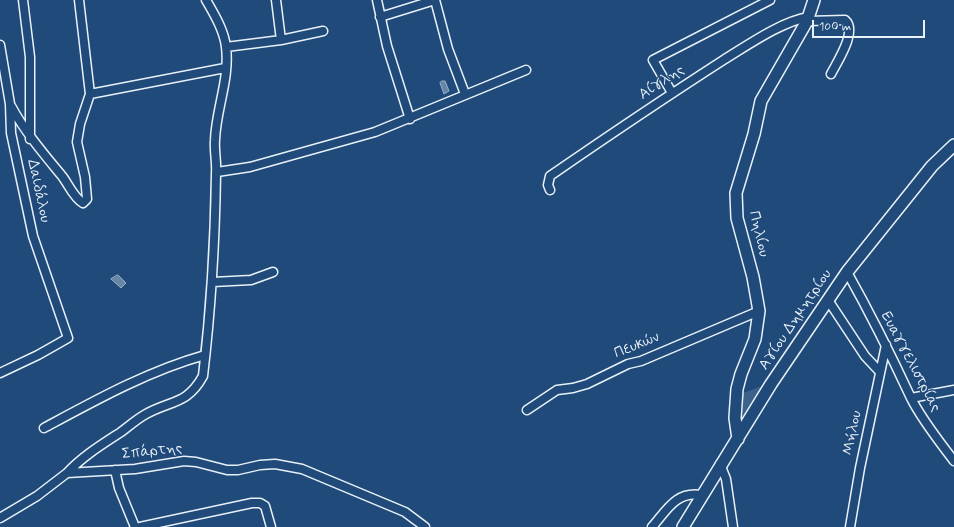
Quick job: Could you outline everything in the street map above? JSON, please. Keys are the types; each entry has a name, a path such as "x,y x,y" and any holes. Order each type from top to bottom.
{"street":[{"path":"23,0 30,57 30,138"},
{"path":"10,104 30,138 63,177 78,200 83,203 86,199 86,192 77,142 80,124 90,94 78,0"},
{"path":"0,518 37,496 67,473 99,445 139,419 190,395 197,387 203,376 213,282 217,172 216,130 221,105 226,47 217,21 206,0"},
{"path":"276,0 281,40"},
{"path":"377,0 387,46 410,118"},
{"path":"380,16 435,0 448,49 465,94"},
{"path":"672,93 654,60 770,0"},
{"name":"Πηλίου","path":"738,439 735,418 737,389 741,374 755,339 759,310 753,277 737,218 736,192 754,134 761,101 808,19 814,0"},
{"name":"Αίγλης","path":"550,190 548,184 550,176 672,93 768,34 792,22 808,19 845,20 849,23 850,28 847,43 831,74"},
{"path":"226,47 281,40 323,31"},
{"name":"Δαιδάλου","path":"0,45 3,80 10,104 11,133 33,236 68,338 38,355 0,373"},
{"path":"90,94 225,68"},
{"path":"217,172 250,167 337,144 375,132 526,70"},
{"name":"Αγίου Δημητρίου","path":"683,527 720,464 738,439 771,384 847,272 932,166 954,146"},
{"path":"213,282 251,280 273,272"},
{"name":"Ευαγγελιστρίας","path":"847,272 886,345 911,398 925,422 954,461"},
{"path":"828,300 865,356 880,372"},
{"name":"Πευκών","path":"527,410 542,402 557,390 587,384 628,364 640,361 759,310"},
{"name":"Μήλου","path":"850,527 860,468 886,345"},
{"path":"44,428 134,381 174,364 205,355"},
{"path":"911,398 954,390"},
{"name":"Σπάρτης","path":"67,473 80,474 151,468 184,461 196,462 227,470 238,470 260,465 275,464 314,473 405,512 422,525"},
{"path":"720,464 726,479 733,527"},
{"path":"115,470 119,488 135,527"},
{"path":"652,527 681,496 691,493 701,495"},
{"path":"140,527 252,503 265,506 271,527"},
{"path":"412,527 422,525"}],"shaded area":[{"path":"445,81 449,91 444,94 440,83"},
{"path":"118,275 126,283 121,288 111,279"},
{"path":"765,385 742,425 743,393"}]}
